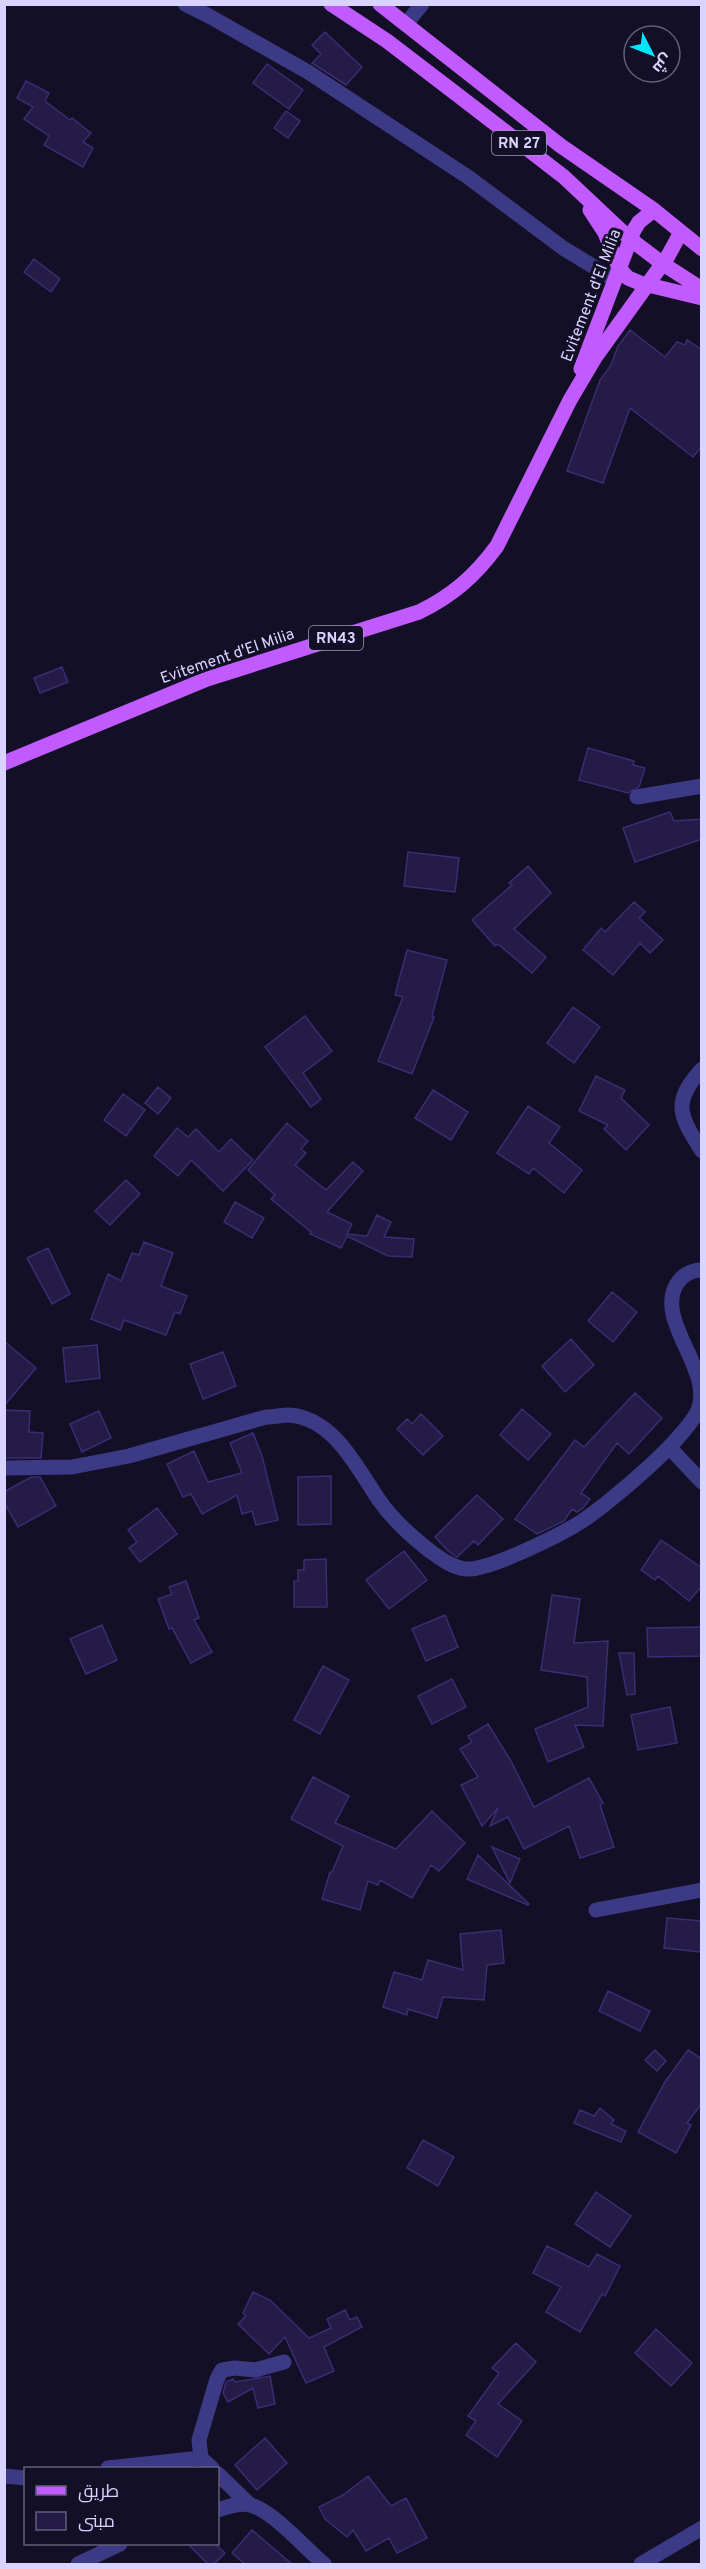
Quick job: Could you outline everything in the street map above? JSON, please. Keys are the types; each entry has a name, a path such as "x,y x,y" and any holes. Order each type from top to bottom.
{"main road":[{"name":"RN 27","path":"331,4 387,41 564,177 630,239 702,289"},
{"name":"RN 27","path":"380,4 561,146 654,210 702,249"},
{"path":"564,177 598,222 617,274 647,285 702,298"},
{"name":"Evitement d'El Milia","path":"570,400 630,239 639,222 654,210"},
{"name":"Evitement d'El Milia","path":"4,763 207,679 419,612 442,600 463,585 482,567 497,546 570,400 596,356 663,264 681,232"}],"street":[{"path":"184,4 308,72 468,177 563,248 617,274"},
{"path":"406,24 422,4"},
{"path":"637,797 702,786"},
{"path":"702,1069 692,1080 681,1101 682,1118 702,1151"},
{"path":"4,1468 72,1467 129,1456 266,1417 290,1415 306,1419 322,1428 351,1457 379,1500 412,1535 443,1560 458,1568 469,1570 517,1553 576,1525 634,1479 669,1447 698,1414 701,1388 674,1314 673,1293 681,1278 688,1272 702,1270"},
{"path":"669,1447 702,1482"},
{"path":"596,1910 702,1890"},
{"path":"141,2467 207,2463 199,2440 217,2379 222,2370 235,2368 255,2370 284,2362"},
{"path":"219,2475 250,2505 279,2524 324,2565"},
{"path":"4,2476 24,2478"},
{"path":"219,2510 235,2505 250,2505"},
{"path":"640,2565 702,2528"},
{"path":"78,2565 118,2545"}],"building":[{"path":"325,32 362,67 346,85 312,63 321,54 312,45"},
{"path":"267,64 303,90 289,109 253,83"},
{"path":"26,81 49,93 45,101 91,133 83,142 93,148 83,167 44,145 49,136 24,119 33,107 17,98"},
{"path":"286,111 300,121 288,138 274,128"},
{"path":"34,259 60,279 51,292 24,272"},
{"path":"630,330 665,357 677,342 685,345 687,340 702,350 702,446 693,457 630,408 603,483 567,471 600,380 611,365 618,346"},
{"path":"62,667 68,682 40,693 34,678"},
{"path":"588,748 634,761 633,765 645,768 639,787 628,793 579,780"},
{"path":"670,812 674,821 702,819 702,839 635,862 623,828"},
{"path":"408,852 459,858 455,892 404,886"},
{"path":"528,866 551,893 514,929 546,957 532,973 498,944 495,946 472,920 512,885 509,883"},
{"path":"634,902 645,912 639,918 663,940 650,953 640,943 613,975 583,950 601,928 605,932"},
{"path":"407,950 447,960 432,1016 434,1017 412,1074 378,1061 403,997 395,995"},
{"path":"573,1007 600,1027 574,1063 547,1043"},
{"path":"305,1016 332,1051 303,1073 321,1099 311,1107 265,1047"},
{"path":"596,1076 625,1090 621,1098 649,1125 626,1150 604,1129 608,1125 579,1111"},
{"path":"158,1087 171,1098 158,1114 145,1103"},
{"path":"433,1090 468,1112 451,1140 415,1118"},
{"path":"123,1094 145,1110 126,1136 104,1120"},
{"path":"528,1106 560,1127 549,1143 582,1170 564,1193 533,1168 529,1174 497,1153"},
{"path":"287,1123 308,1141 301,1149 306,1153 295,1165 326,1190 353,1162 363,1171 327,1212 352,1224 347,1234 367,1236 377,1215 391,1222 384,1237 414,1239 412,1257 388,1256 347,1236 341,1248 310,1234 311,1232 271,1199 275,1195 248,1170"},
{"path":"177,1128 188,1137 196,1129 219,1152 231,1139 253,1160 223,1191 191,1160 178,1176 154,1156"},
{"path":"126,1180 140,1194 110,1225 95,1211"},
{"path":"235,1202 264,1218 252,1238 224,1222"},
{"path":"144,1242 173,1253 161,1286 187,1296 180,1314 175,1312 166,1335 124,1320 120,1330 91,1319 108,1274 121,1281 132,1253 139,1255"},
{"path":"48,1248 70,1294 52,1304 27,1258"},
{"path":"612,1292 637,1312 613,1342 588,1321"},
{"path":"571,1339 594,1365 565,1392 542,1366"},
{"path":"4,1341 36,1368 4,1406"},
{"path":"97,1345 100,1378 66,1382 63,1348"},
{"path":"223,1352 236,1386 203,1399 190,1364"},
{"path":"635,1393 662,1418 629,1454 617,1443 581,1493 590,1499 583,1508 577,1512 572,1509 564,1521 537,1534 515,1519 575,1440 584,1447"},
{"path":"522,1409 551,1434 528,1460 500,1435"},
{"path":"4,1410 30,1411 29,1432 43,1433 41,1458 5,1458"},
{"path":"99,1411 111,1438 82,1452 70,1424"},
{"path":"421,1414 443,1436 423,1455 397,1429 407,1419 412,1424"},
{"path":"253,1433 262,1456 278,1520 256,1525 252,1511 242,1514 237,1495 202,1514 191,1494 183,1497 167,1464 194,1451 208,1482 242,1473 230,1443"},
{"path":"331,1476 331,1524 298,1525 298,1477"},
{"path":"31,1477 40,1477 56,1506 18,1527 4,1502 4,1492"},
{"path":"477,1495 503,1519 478,1545 474,1541 457,1557 435,1537"},
{"path":"157,1508 177,1534 140,1562 129,1548 137,1542 128,1530"},
{"path":"661,1540 702,1568 702,1586 689,1601 658,1576 655,1580 641,1570"},
{"path":"404,1551 427,1580 389,1609 366,1580"},
{"path":"326,1559 327,1607 294,1607 294,1581 298,1581 298,1570 304,1570 304,1560"},
{"path":"186,1581 199,1618 194,1620 212,1652 191,1663 172,1628 169,1629 158,1599 172,1594 169,1587"},
{"path":"552,1595 580,1599 574,1643 608,1641 603,1726 575,1725 584,1747 548,1762 535,1729 588,1707 587,1677 541,1670"},
{"path":"445,1615 458,1647 426,1661 412,1629"},
{"path":"102,1625 117,1660 86,1674 70,1639"},
{"path":"702,1627 702,1656 648,1657 647,1628"},
{"path":"619,1653 634,1653 635,1694 627,1695"},
{"path":"323,1666 349,1680 320,1734 294,1720"},
{"path":"452,1679 466,1707 432,1724 418,1696"},
{"path":"670,1707 677,1743 638,1750 631,1715"},
{"path":"488,1724 511,1761 534,1807 589,1778 603,1803 600,1805 614,1847 580,1858 569,1826 524,1849 508,1817 490,1826 498,1808 482,1826 461,1785 478,1777 460,1749 472,1742 468,1736"},
{"path":"313,1777 349,1796 335,1823 396,1849 432,1811 465,1843 439,1871 431,1865 412,1898 380,1880 378,1885 368,1881 360,1910 322,1899 330,1872 343,1846 291,1819"},
{"path":"492,1847 520,1859 510,1883"},
{"path":"478,1855 529,1904 467,1879"},
{"path":"667,1918 702,1921 700,1952 664,1948"},
{"path":"501,1930 504,1963 487,1965 484,2000 443,1997 437,2018 408,2009 407,2015 383,2007 394,1972 422,1980 428,1960 463,1970 460,1934"},
{"path":"608,1991 650,2011 640,2031 599,2011"},
{"path":"655,2050 666,2061 657,2071 645,2060"},
{"path":"688,2050 702,2059 702,2103 687,2123 691,2125 676,2153 638,2132 665,2082"},
{"path":"600,2108 614,2120 611,2124 626,2131 621,2142 574,2123 580,2110 594,2116"},
{"path":"423,2140 454,2157 438,2186 407,2168"},
{"path":"596,2192 631,2216 610,2247 575,2224"},
{"path":"547,2246 589,2267 597,2254 620,2266 605,2296 602,2294 580,2332 546,2312 561,2287 533,2273"},
{"path":"253,2292 270,2300 309,2338 331,2328 327,2319 345,2310 350,2320 357,2317 362,2327 324,2347 334,2371 306,2383 285,2337 269,2354 238,2324 246,2316 243,2313"},
{"path":"656,2329 692,2363 671,2386 635,2353"},
{"path":"516,2343 536,2362 498,2404 522,2421 497,2457 466,2435 476,2421 468,2416 499,2373 492,2368"},
{"path":"270,2376 275,2404 258,2408 253,2388 228,2402 223,2393 226,2382 233,2379 235,2382"},
{"path":"265,2438 287,2463 257,2490 235,2465"},
{"path":"368,2476 391,2506 406,2498 427,2538 397,2553 389,2538 366,2551 353,2530 347,2537 325,2519 319,2507 343,2495"},
{"path":"252,2530 293,2565 246,2565 232,2553"},
{"path":"189,2545 216,2545 225,2553 213,2565 209,2565"}]}
